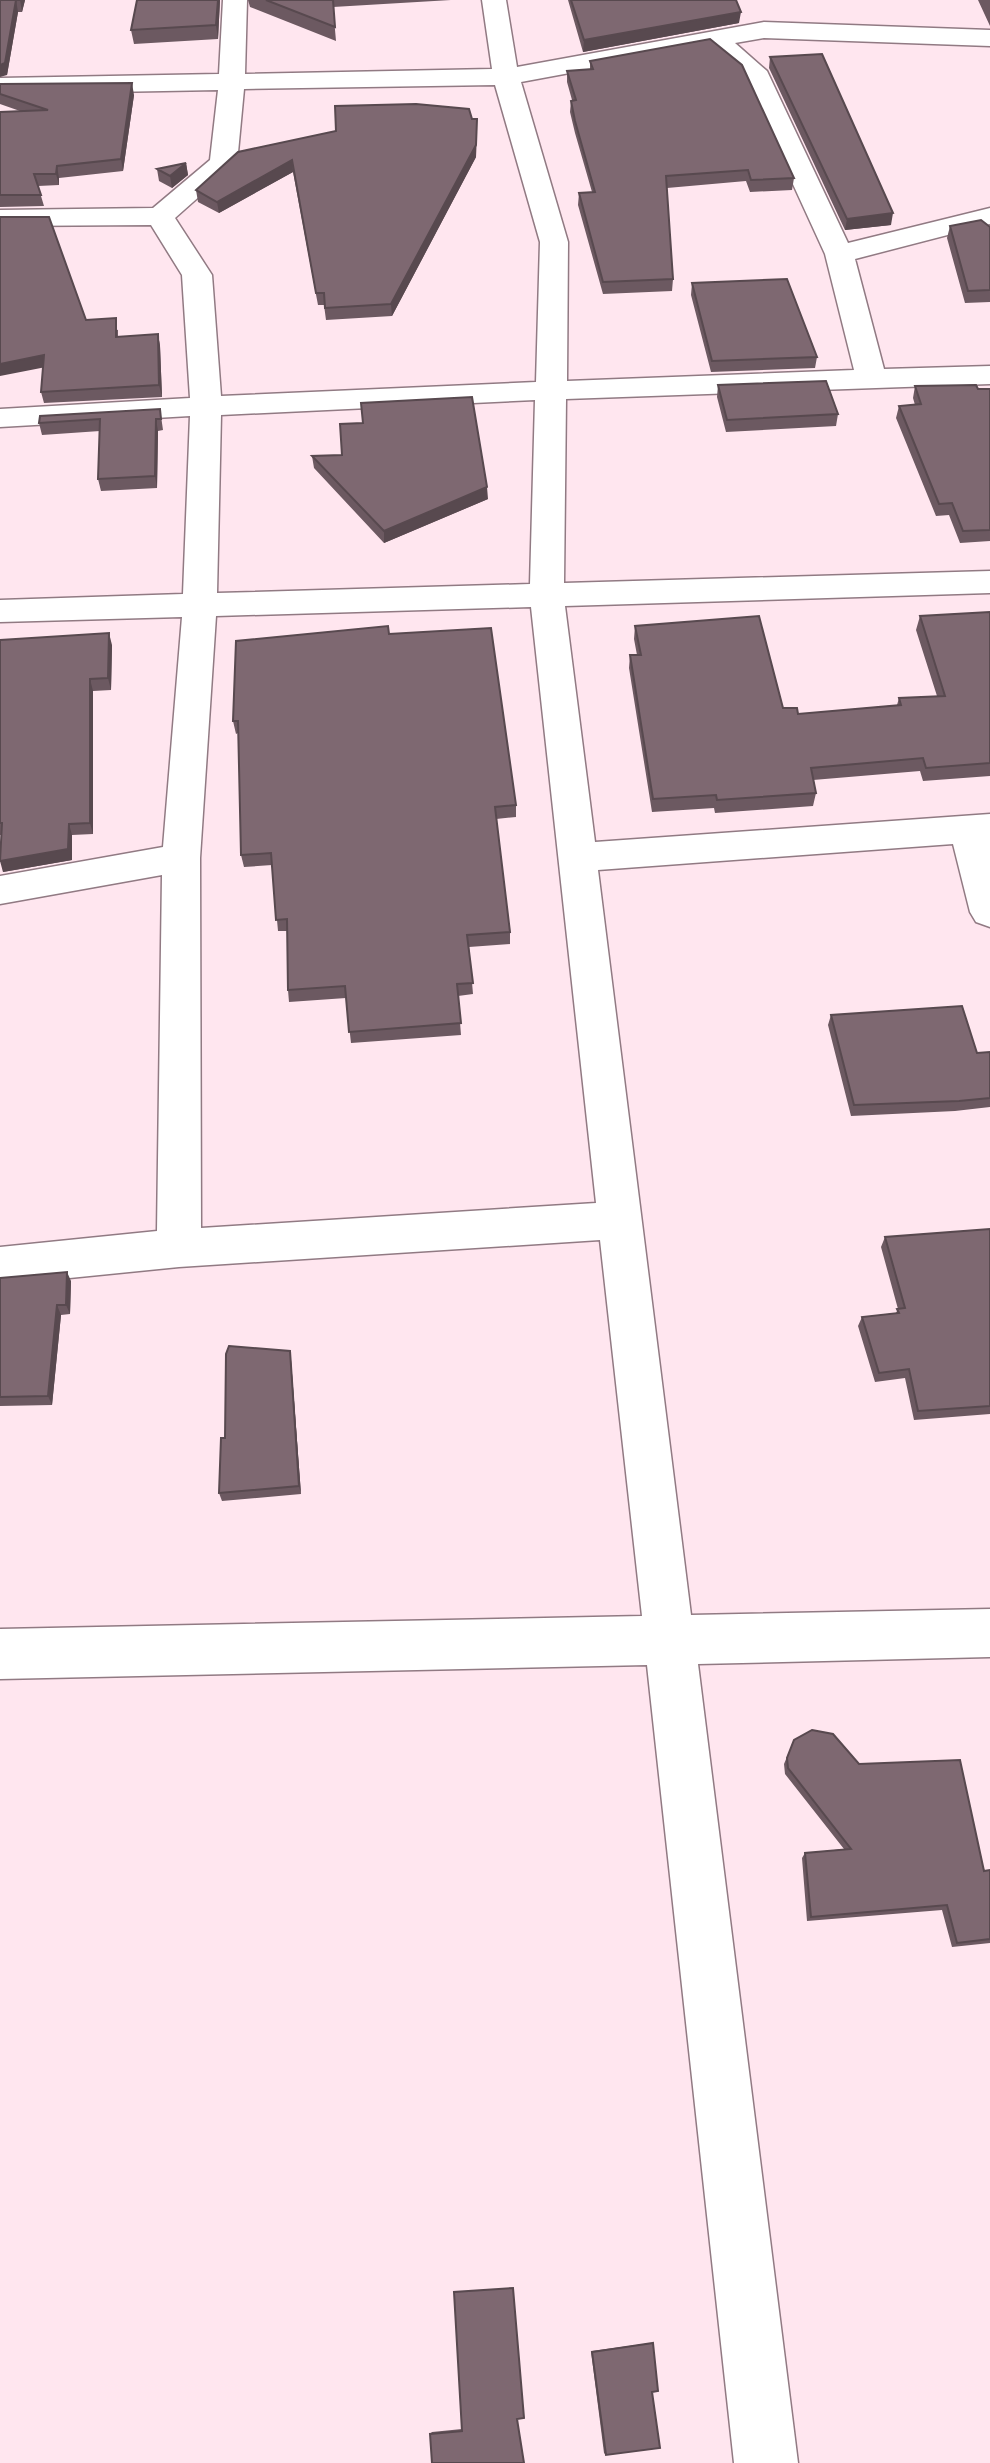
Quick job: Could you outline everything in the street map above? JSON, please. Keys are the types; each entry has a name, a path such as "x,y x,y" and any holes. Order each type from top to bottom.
{"street":[{"path":"0,218 160,216 223,163 232,82 235,0"},
{"path":"494,0 506,77 554,242 547,597 766,2463"},
{"path":"756,0 764,30"},
{"path":"0,86 506,77 764,30 990,38"},
{"path":"715,39 754,71 839,254 871,379"},
{"path":"160,216 197,275 206,405 200,605 181,858 179,1248"},
{"path":"839,254 990,216"},
{"path":"0,418 206,405 551,390 990,375"},
{"path":"0,611 990,582"},
{"path":"577,857 979,829 990,912"},
{"path":"0,890 181,858"},
{"path":"0,1266 179,1248 620,1220"},
{"path":"0,1654 990,1633"}],"building":[{"path":"0,0 16,0 5,63 0,65"},
{"path":"137,0 218,0 216,25 131,30"},
{"path":"266,0 333,0 335,27"},
{"path":"571,0 736,0 741,12 584,40"},
{"path":"710,39 742,65 794,178 751,180 748,170 666,176 673,279 603,282 579,193 595,192 575,121 571,101 576,100 567,71 593,69 590,61"},
{"path":"822,54 893,213 847,219 770,57"},
{"path":"132,83 121,159 57,166 56,174 34,174 41,195 0,195 0,112 48,110 0,94 0,84"},
{"path":"416,104 469,109 472,119 477,119 476,145 391,304 325,308 324,293 316,293 292,160 217,202 196,190 238,152 336,131 335,106"},
{"path":"186,163 170,176 157,169"},
{"path":"0,217 49,217 86,320 116,318 116,337 158,334 159,385 41,392 44,355 0,364"},
{"path":"981,220 990,227 990,290 968,291 950,226"},
{"path":"787,279 817,357 712,361 692,283"},
{"path":"826,381 838,414 727,420 718,385"},
{"path":"976,385 978,389 990,389 990,530 963,531 952,503 939,504 899,406 921,404 915,386"},
{"path":"472,397 487,487 384,531 312,456 342,455 340,424 363,423 361,403"},
{"path":"160,409 161,419 156,419 155,476 98,479 100,419 39,423 40,416"},
{"path":"990,612 990,763 926,768 923,758 811,768 816,793 717,800 716,795 653,799 630,655 641,655 635,626 759,616 783,708 797,708 798,714 901,705 899,698 945,696 920,616"},
{"path":"388,626 389,634 491,628 516,805 495,807 510,932 467,935 473,983 457,984 461,1023 349,1032 345,986 288,990 287,919 276,920 271,853 241,855 238,721 233,721 236,641"},
{"path":"109,633 108,678 90,679 90,823 69,824 68,849 0,861 0,640"},
{"path":"962,1006 977,1053 990,1052 990,1098 854,1105 831,1015"},
{"path":"990,1229 990,1406 918,1411 909,1369 879,1373 862,1317 899,1313 897,1309 905,1308 885,1237"},
{"path":"67,1272 66,1305 57,1305 48,1396 0,1397 0,1278"},
{"path":"229,1346 290,1351 299,1486 219,1493 221,1438 225,1438 226,1354"},
{"path":"812,1730 833,1734 859,1764 960,1760 984,1871 990,1870 990,1939 957,1943 947,1905 811,1917 805,1853 851,1849 788,1768 787,1758 794,1740"},
{"path":"513,2288 524,2418 517,2419 524,2463 432,2463 430,2434 462,2431 454,2292"},
{"path":"653,2343 658,2391 652,2392 660,2448 606,2455 592,2352"}]}
